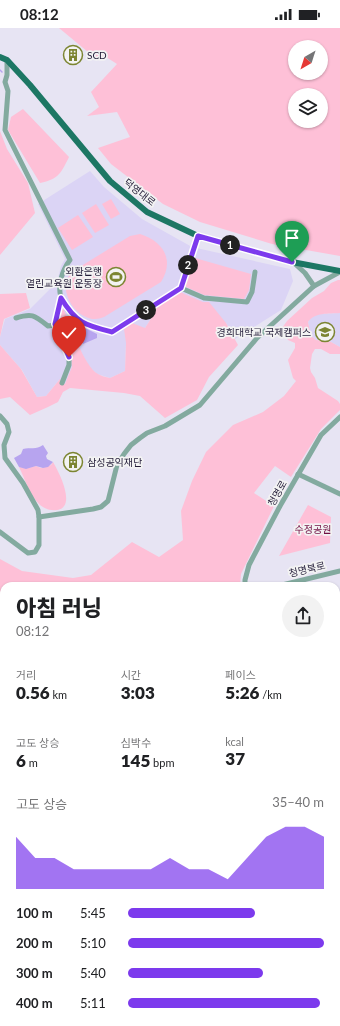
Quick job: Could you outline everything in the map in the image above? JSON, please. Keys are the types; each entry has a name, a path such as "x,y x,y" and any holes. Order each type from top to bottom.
{"main road":[{"name":"덕영대로","path":"0,57 7,60 30,85 110,181 147,212 198,236 292,262 340,271"}],"street":[{"path":"7,60 7,75 2,83 8,91 5,130 70,260 64,267 62,275 60,286 61,298 55,324 69,357 69,365 62,383"},
{"path":"61,298 75,318 88,326 112,332 181,288 198,236"},
{"path":"292,262 305,273 314,286"},
{"path":"39,517 86,511 101,507 108,501 118,465 127,450 140,438 165,426 200,405 257,338 314,286 340,271"},
{"path":"181,288 204,298 247,302 252,292 255,272"},
{"path":"16,318 28,314 35,316 48,326 55,324"},
{"path":"0,416 7,424 8,432 4,445 5,458 23,483 38,510 39,545 35,552 28,553 0,532"},
{"name":"청명로","path":"245,582 249,565 298,474 321,435 340,417"},
{"path":"298,474 340,494"},
{"name":"청명북로","path":"294,582 340,570"}],"shaded area":[{"path":"90,171 104,187 142,219 192,247 290,269 293,281 281,310 235,339 226,323 154,314 145,328 126,343 125,371 110,378 97,374 90,368 86,361 65,384 62,385 59,380 46,396 37,397 22,370 0,345 0,337 5,319 30,309 57,282 61,266 65,259 38,204"},
{"name":"경희대학교 국제캠퍼스","path":"340,313 340,347 331,342 316,340 311,336 308,322 312,316 319,314"},
{"path":"79,325 97,334 97,338 83,344 75,326"},
{"path":"43,445 48,453 46,456 47,459 53,462 48,467 43,468 36,466 26,469 19,467 14,458 21,454 23,449"}],"green space":[{"path":"59,28 340,28 340,256 272,244 200,222 163,204 111,164 98,148 130,137 117,112 87,116 99,107 91,92 117,64 106,57 94,57"},
{"path":"23,109 69,157 59,174 51,180 40,183 8,130 11,117"},
{"path":"0,131 7,149 28,183 35,213 0,255"},
{"path":"111,199 120,214 111,219 102,204"},
{"path":"96,204 109,225 95,233 82,213"},
{"path":"78,215 93,237 72,250 58,228"},
{"name":"외환은행 열린교육원 운동장","path":"140,234 155,241 164,252 167,259 167,266 161,282 104,317 95,319 82,315 68,299 66,292 67,279 73,271 130,236"},
{"path":"195,258 251,274 249,290 244,299 204,295 184,286"},
{"path":"340,280 340,313 318,315 308,322 311,336 316,340 331,342 340,347 340,354 330,354 321,349 315,349 312,354 310,368 318,388 338,401 340,404 340,410 321,429 291,477 275,466 254,493 274,506 241,574 240,582 0,582 0,559 22,571 73,578 91,575 132,542 159,557 183,540 181,511 192,481 206,452 233,425 263,412 284,396 296,381 293,378 288,360 295,348 295,343 288,340 282,328 287,321 312,298 324,291 331,283"},
{"path":"180,292 203,302 209,302 226,323 238,345 209,377 197,400 165,418 140,396 124,393 70,388 63,392 58,402 30,415 10,397 0,399 0,345 21,369 37,397 46,396 60,379 62,384 65,384 72,367 71,355 58,322 63,308 78,344 88,363 98,374 110,378 125,371 126,343 124,329 132,323 145,328 154,314 154,309"},
{"path":"26,293 30,308 4,319 0,337 0,294"},
{"path":"53,462 59,473 66,496 66,503 63,507 57,510 44,508 36,501 19,467 28,468 36,466 41,468 51,465"},
{"name":"수정공원","path":"308,505 331,517 330,543 279,556"}],"place":[{"name":"SCD","path":"73,55"},
{"name":"외환은행 열린교육원 운동장","path":"116,277"},
{"name":"경희대학교 국제캠퍼스","path":"325,332"},
{"name":"삼성공익재단","path":"73,462"}],"route":[{"path":"69,357 55,324 61,298 75,318 88,326 112,332 181,288 198,236 292,262"}]}
